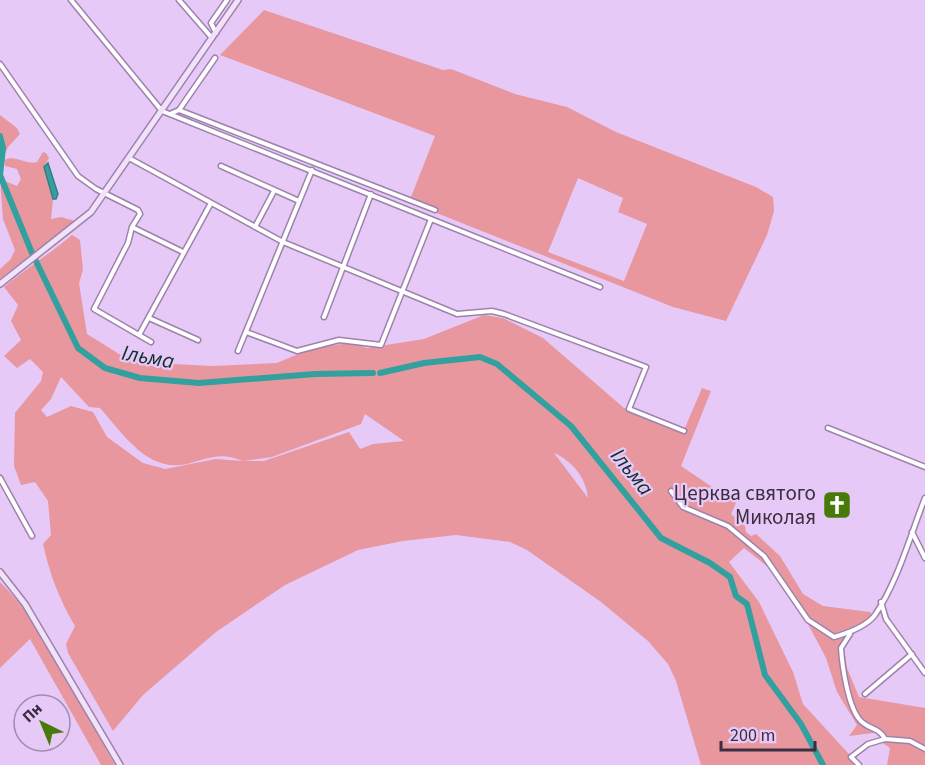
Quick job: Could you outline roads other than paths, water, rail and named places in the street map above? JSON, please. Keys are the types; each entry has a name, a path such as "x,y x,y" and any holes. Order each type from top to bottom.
{"street":[{"path":"71,0 162,111 600,287"},
{"path":"179,0 212,39"},
{"path":"216,33 211,23 227,0"},
{"path":"0,284 81,222 105,193 238,0"},
{"path":"170,114 178,110 215,58"},
{"path":"0,63 78,176 138,210 140,214 132,226 128,243 94,309 151,342"},
{"path":"178,110 435,210"},
{"path":"129,158 283,242 457,314 492,311 522,319 646,368 629,409 684,431"},
{"path":"221,166 299,201"},
{"path":"238,351 312,170"},
{"path":"255,227 274,191"},
{"path":"324,317 371,194"},
{"path":"139,335 211,203"},
{"path":"246,332 297,351 339,340 381,345 431,219"},
{"path":"132,226 183,252"},
{"path":"149,318 198,340"},
{"path":"828,428 925,467"},
{"path":"0,478 32,536"},
{"path":"671,491 683,507 728,526 764,556 808,620 830,636 850,633"},
{"path":"885,739 882,732 863,723 853,709 841,648 850,633 874,616 890,587 925,498"},
{"path":"912,531 925,558"},
{"path":"0,572 25,604 120,765"},
{"path":"881,602 886,619 925,673"},
{"path":"865,694 912,654"},
{"path":"859,765 851,757 868,744 885,739 910,741 925,749"}],"waterway":[{"name":"Ільма","path":"0,136 3,148 0,175 32,253 78,348 105,368 140,378 199,383 315,374 373,373"},
{"name":"Ільма","path":"380,373 424,363 480,357 497,364 571,426 661,538 710,563 730,577 736,596 747,604 765,675 801,724 823,765"}],"place":[{"name":"Церква святого Миколая","path":"837,505"}]}
